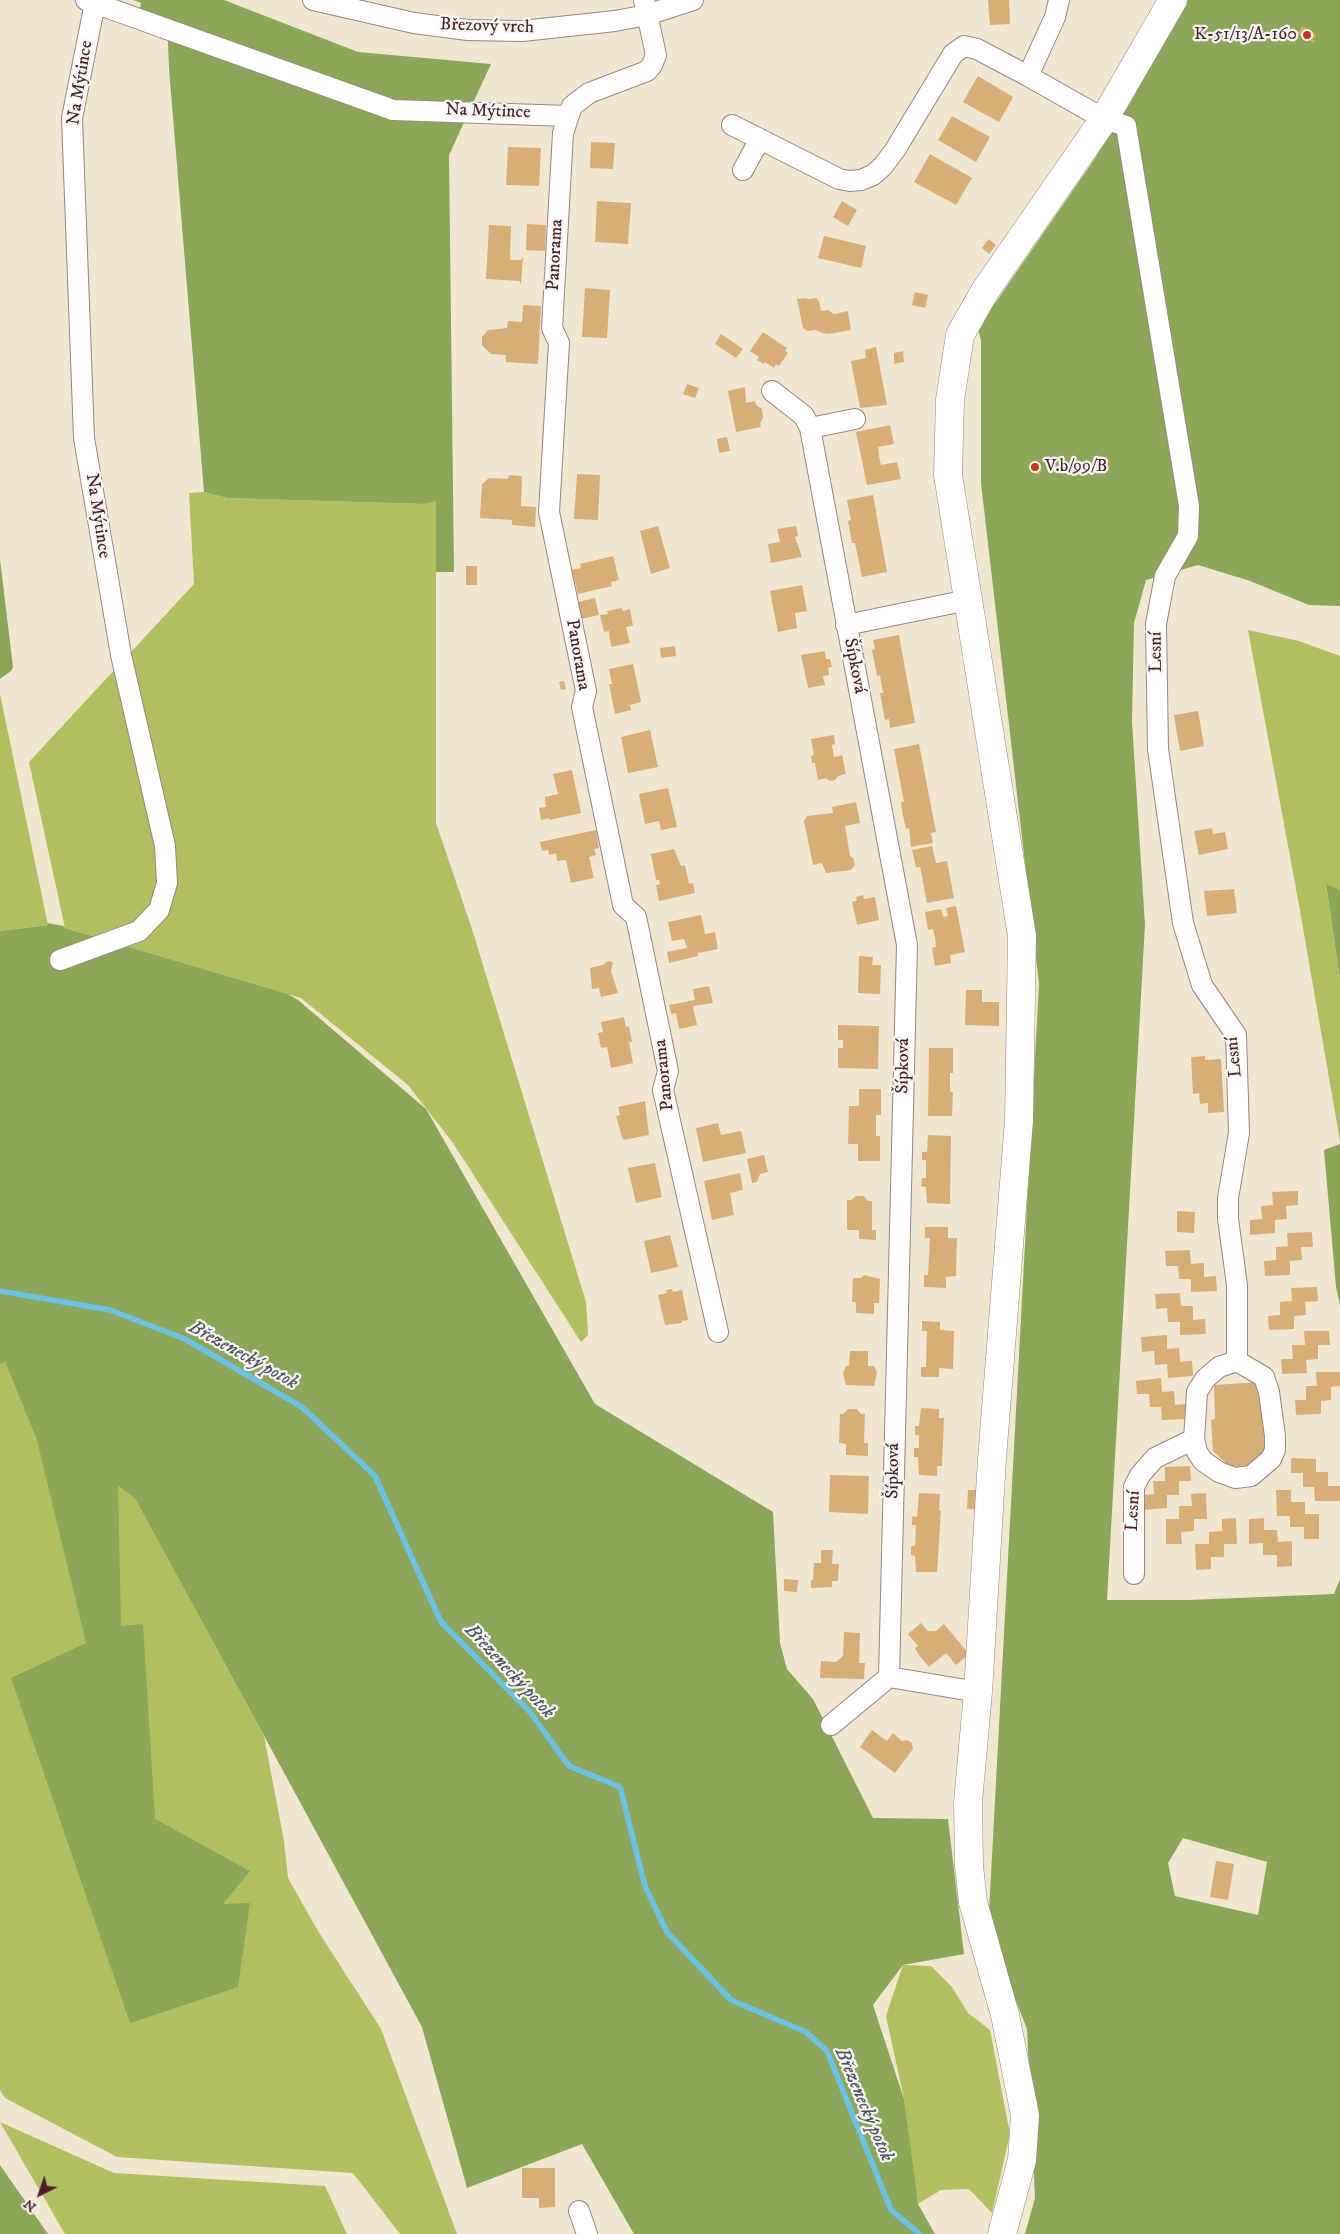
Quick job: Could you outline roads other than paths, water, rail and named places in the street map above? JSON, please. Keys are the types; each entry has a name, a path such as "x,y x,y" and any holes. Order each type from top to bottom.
{"street":[{"name":"Březový vrch","path":"313,0 414,23 468,30 522,31 615,21 646,7 693,0"},
{"path":"1028,76 1055,17 1059,0"},
{"path":"1002,2234 1022,2160 1025,2115 1013,2046 974,1902 969,1866 968,1802 978,1692 992,1458 1020,1120 1022,936 948,475 950,400 960,335 985,291 1104,120 1172,0"},
{"name":"Na Mýtince","path":"60,960 139,931 159,910 167,883 165,846 120,655 84,438 72,118 91,2 393,110 568,116"},
{"name":"Panorama","path":"646,7 656,56 652,65 647,71 589,93 572,106 563,133 552,328 559,344 549,512 586,691 582,707 622,905 636,916 668,1071 663,1090 718,1332"},
{"path":"732,125 839,179 850,181 873,176 895,150 953,54 964,46 977,49 1104,120"},
{"name":"Lesní","path":"1104,120 1126,126 1189,506 1188,536 1165,576 1156,624 1158,748 1183,923 1202,985 1236,1035 1239,1133 1228,1198 1228,1219 1237,1285 1237,1361"},
{"path":"743,170 760,139"},
{"name":"Šípková","path":"772,391 804,416 810,428 907,945 889,1677"},
{"path":"810,428 855,419"},
{"path":"846,625 968,600"},
{"path":"1237,1361 1264,1377 1275,1436 1275,1450 1270,1459 1251,1476 1235,1478 1219,1472 1203,1461 1197,1452 1194,1440 1198,1392 1205,1379 1219,1367 1237,1361"},
{"name":"Lesní","path":"1134,1574 1134,1487 1146,1465 1155,1458 1194,1440"},
{"path":"831,1725 889,1677 978,1692"},
{"path":"578,2211 587,2234"}],"waterway":[{"name":"Březenecký potok","path":"0,1291 110,1310 185,1339 302,1407 375,1476 441,1622 530,1712 569,1766 620,1787 645,1886 667,1932 731,2000 806,2032 827,2051 891,2210 920,2234"}],"place":[{"name":"K-51/13/A-160","path":"1307,35"},
{"name":"V.b/99/B","path":"1035,467"}]}
